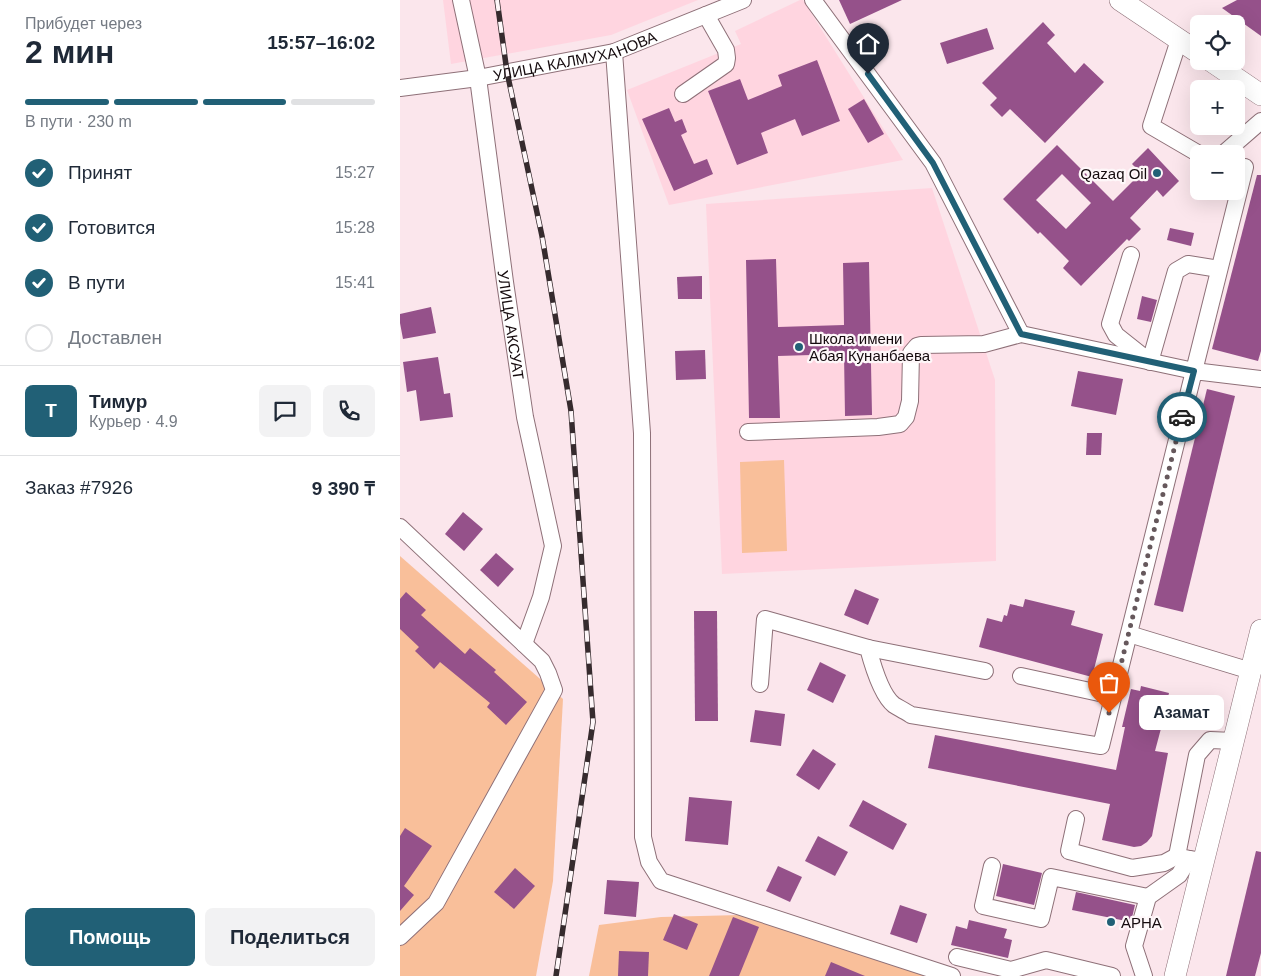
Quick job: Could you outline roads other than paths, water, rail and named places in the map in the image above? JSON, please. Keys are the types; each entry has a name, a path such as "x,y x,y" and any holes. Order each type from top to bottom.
{"main road":[{"path":"1120,0 1190,47"},
{"path":"1224,70 1261,95"},
{"path":"1175,976 1190,859 1234,741 1261,630"}],"street":[{"name":"УЛИЦА АКСУАТ","path":"461,0 478,78 525,417 553,546 541,597 524,644"},
{"name":"УЛИЦА КАЛМУХАНОВА","path":"400,88 478,78 614,52 743,0"},
{"path":"814,0 933,163 1021,334"},
{"path":"683,94 726,64 728,58 726,50 706,15"},
{"path":"1180,40 1151,126 1190,149"},
{"path":"614,52 642,433 643,837 649,862 661,881 952,976"},
{"path":"1233,145 1261,121"},
{"path":"868,648 884,692 892,704 911,715 1101,746 1237,200"},
{"path":"1131,255 1110,324 1116,335 1150,362"},
{"path":"1150,362 1176,271 1188,264 1219,269"},
{"path":"748,432 878,427 900,424 906,417 910,401 911,353 917,346 984,344 1021,334 1194,371 1261,379"},
{"path":"400,526 542,661 554,690 436,903 400,937"},
{"path":"760,684 765,619 868,648 985,671"},
{"path":"1128,634 1250,671"},
{"path":"1022,676 1113,696"},
{"path":"1144,976 1134,946 1148,897 1179,875 1190,859 1197,755 1210,740 1234,741"},
{"path":"1076,819 1069,851 1132,868 1190,859"},
{"path":"992,866 983,906 1041,918 1051,877 1148,897"},
{"path":"957,957 1012,970 1046,960 1112,976"}],"railway":[{"path":"497,0 507,72 542,236 571,411 593,722 556,976"}],"place":[{"name":"Qazaq Oil","path":"1157,173"},
{"name":"Школа имени Абая Кунанбаева","path":"799,347"},
{"name":"Азамат","path":"1109,713"},
{"name":"АРНА","path":"1111,922"}]}
